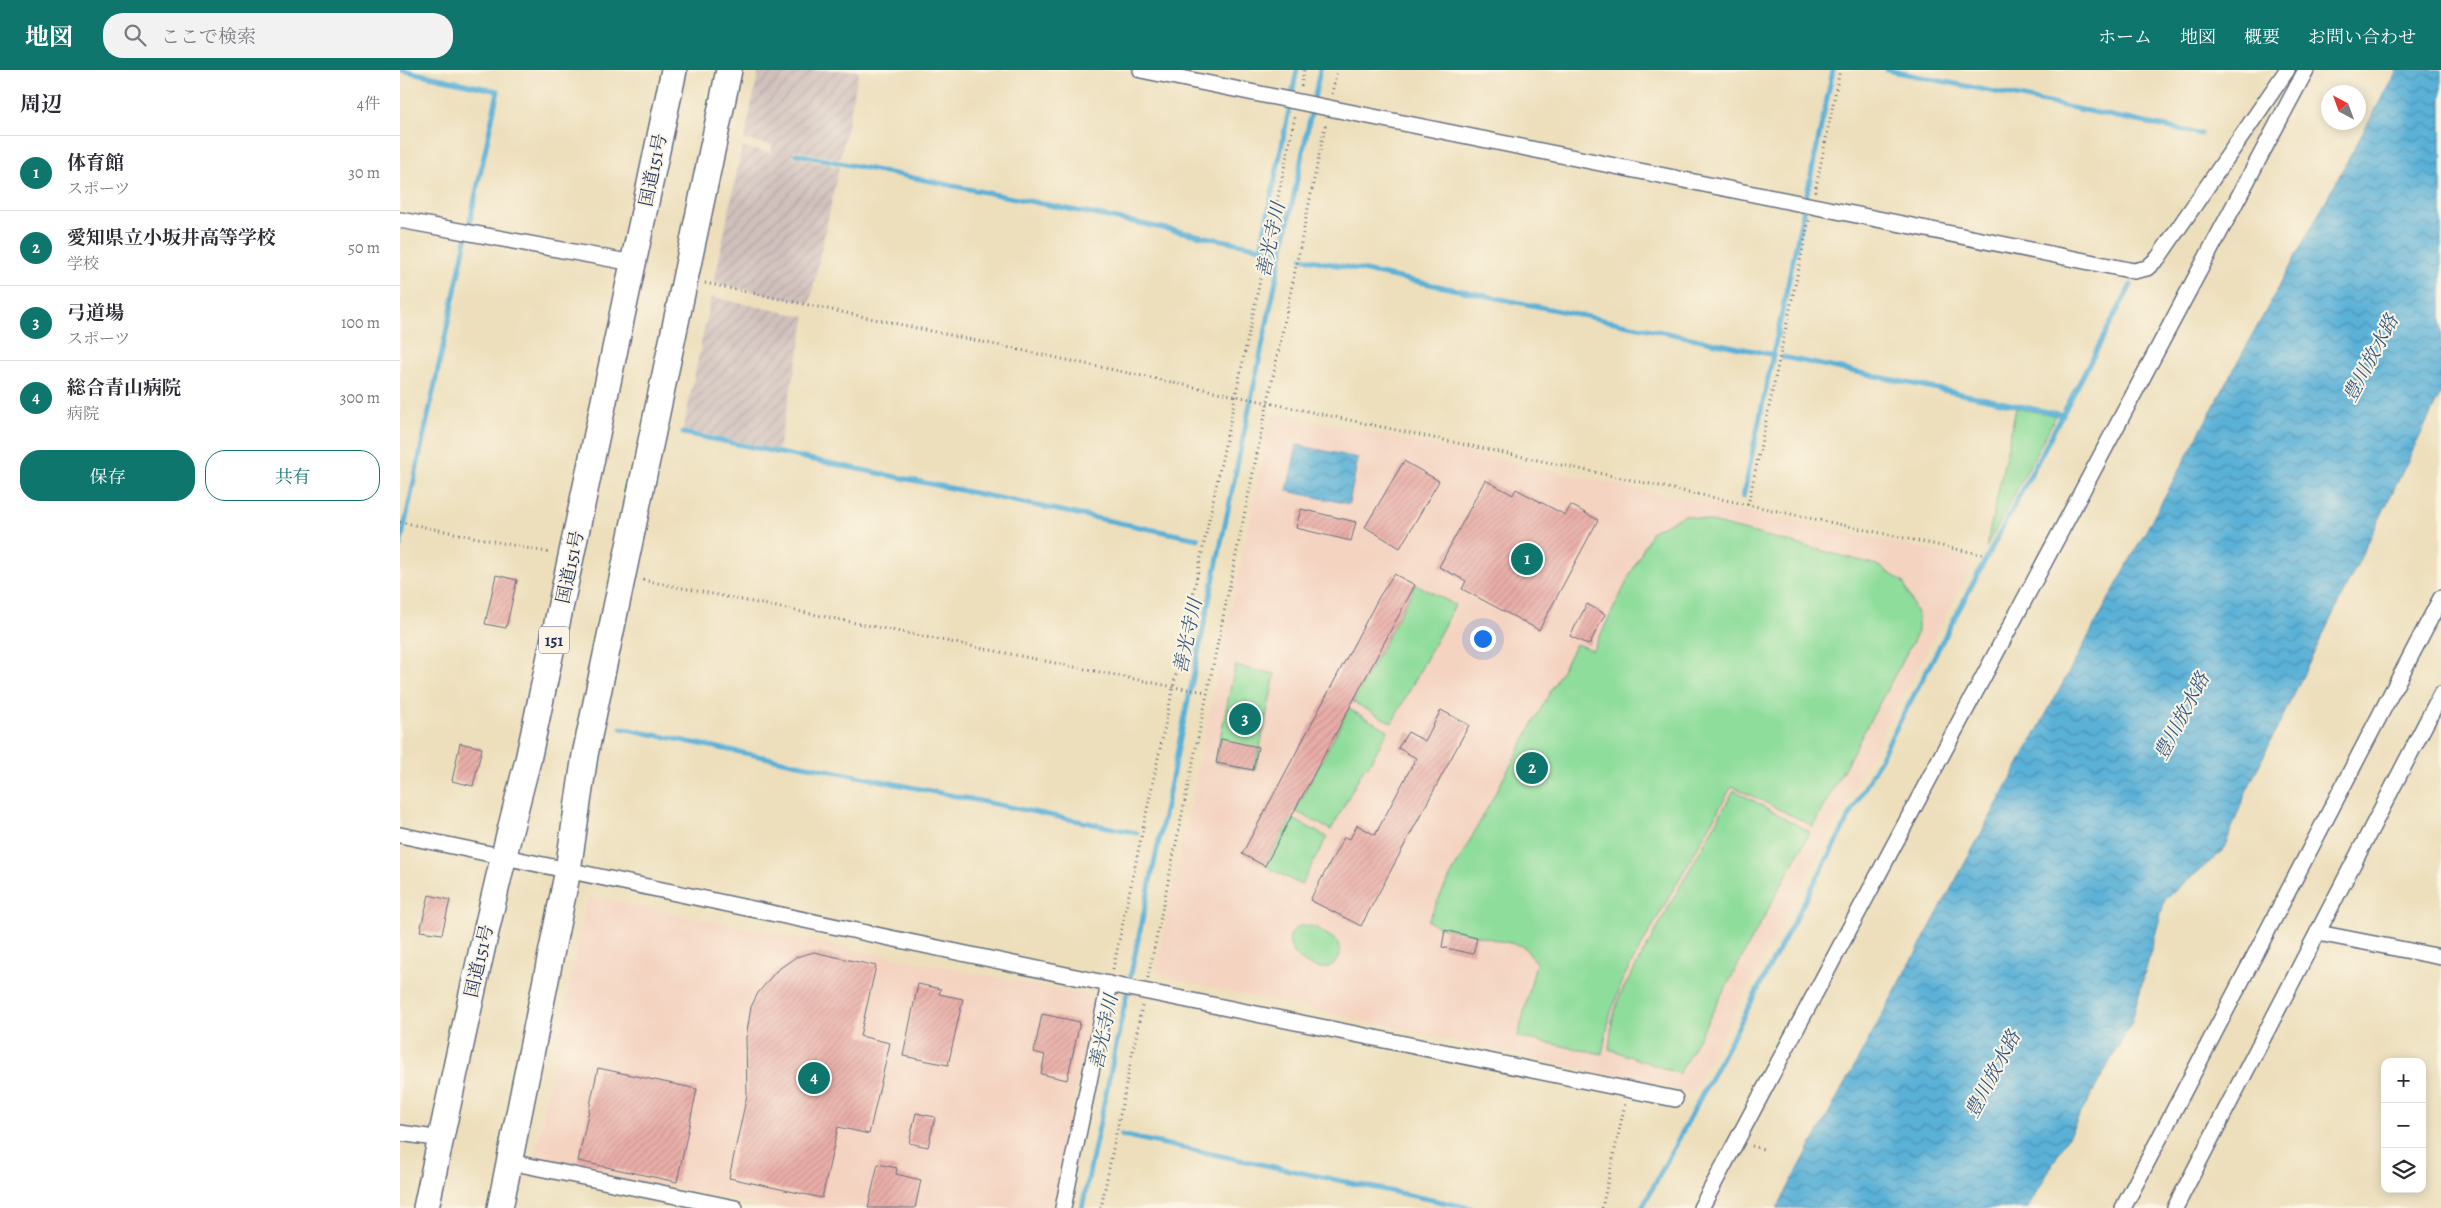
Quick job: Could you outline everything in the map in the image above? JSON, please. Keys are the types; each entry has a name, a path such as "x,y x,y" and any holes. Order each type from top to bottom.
{"highway":[{"name":"国道151号","path":"426,1208 503,856 528,760 674,70"},
{"path":"500,1208 568,870 586,755 729,70"}],"street":[{"path":"1141,70 2127,270 2141,270 2158,258 2287,70"},
{"path":"1701,1208 2306,70"},
{"path":"400,220 634,263"},
{"path":"2123,1208 2441,598"},
{"path":"2177,1208 2441,694"},
{"path":"400,836 1143,991 1676,1099"},
{"path":"2318,932 2441,957"},
{"path":"1063,1208 1115,985"},
{"path":"400,1133 441,1139"},
{"path":"510,1162 735,1208"}],"path":[{"path":"1115,985 1174,687 1301,103 1304,70"},
{"path":"1100,1208 1143,991 1267,402 1326,107 1336,70"},
{"path":"1748,505 1840,70"},
{"path":"684,279 1984,555"},
{"path":"400,522 572,557"},
{"path":"623,576 1182,689 1207,692"},
{"path":"1602,1208 1628,1089"}],"shaded area":[{"path":"759,70 859,70 840,159 794,150 793,157 839,167 810,303 714,283 742,147 771,153 772,145 744,140"},
{"path":"711,297 806,317 778,450 683,430"},
{"path":"1272,412 1967,558 1971,568 1692,1093 1164,977 1156,968"},
{"path":"588,896 1094,997 1051,1208 777,1208 534,1160"}],"green space":[{"path":"2016,408 2056,416 1986,548"},
{"path":"1685,515 1877,565 1903,582 1918,616 1918,632 1813,826 1732,786 1625,975 1610,1015 1602,1054 1518,1037 1536,963 1523,946 1439,927 1428,921 1576,644 1593,650 1652,531"},
{"path":"1416,584 1455,605 1392,723 1353,702"},
{"path":"1235,666 1275,674 1255,771 1215,763"},
{"path":"1349,709 1388,730 1368,767 1365,766 1331,830 1295,811"},
{"path":"1734,790 1810,832 1679,1074 1609,1049 1612,1021 1620,995"},
{"path":"1291,818 1327,837 1301,885 1265,866"},
{"path":"1302,925 1316,927 1338,942 1340,955 1333,965 1323,968 1312,966 1301,960 1293,951 1290,942 1292,933"}],"water":[{"name":"豊川放水路","path":"2397,70 2441,70 2441,393 2247,790 2223,851 2165,899 2131,1024 2028,1208 1777,1208 2366,130"},
{"path":"1297,445 1358,458 1349,504 1287,491"}],"building":[{"path":"1404,461 1439,481 1400,548 1365,527"},
{"path":"1485,480 1513,495 1516,489 1565,515 1571,505 1598,520 1539,630 1462,589 1466,581 1439,567"},
{"path":"1301,509 1356,522 1351,541 1296,528"},
{"path":"1394,574 1415,585 1265,866 1242,854 1379,597"},
{"path":"496,575 517,580 506,628 485,624"},
{"path":"1587,604 1605,614 1589,645 1570,636"},
{"path":"1441,710 1469,725 1361,926 1310,900 1344,837 1350,839 1357,825 1375,835 1416,758 1398,748 1408,732 1425,741"},
{"path":"1221,739 1258,747 1253,770 1216,763"},
{"path":"460,743 482,748 473,786 452,781"},
{"path":"429,895 450,900 442,934 420,931"},
{"path":"1445,930 1477,938 1473,954 1442,947"},
{"path":"814,952 876,966 860,1036 890,1043 869,1134 838,1127 822,1198 729,1178 747,1095 746,1038 751,1007 758,993 776,971 796,957"},
{"path":"918,984 941,989 939,994 963,999 948,1065 903,1056"},
{"path":"1042,1014 1080,1022 1067,1080 1041,1074 1045,1055 1034,1052"},
{"path":"598,1068 697,1089 677,1182 578,1161"},
{"path":"916,1113 935,1117 928,1147 909,1143"},
{"path":"878,1164 897,1168 896,1174 921,1180 915,1208 868,1208"}],"waterway":[{"path":"400,546 498,91 401,70"},
{"path":"1283,252 1261,248 1297,70"},
{"name":"善光寺川","path":"1082,1208 1320,70"},
{"path":"1743,497 1833,70"},
{"path":"1887,70 2201,134"},
{"path":"796,154 1261,248"},
{"path":"1302,258 1774,355"},
{"path":"1642,1208 2131,285"},
{"path":"1783,357 2063,415"},
{"path":"683,433 1198,539"},
{"path":"621,728 1137,833"},
{"path":"1121,1135 1471,1208"}],"place":[{"name":"体育館","path":"1527,559"},
{"name":"弓道場","path":"1245,719"},
{"name":"愛知県立小坂井高等学校","path":"1532,768"},
{"name":"総合青山病院","path":"814,1078"}]}
